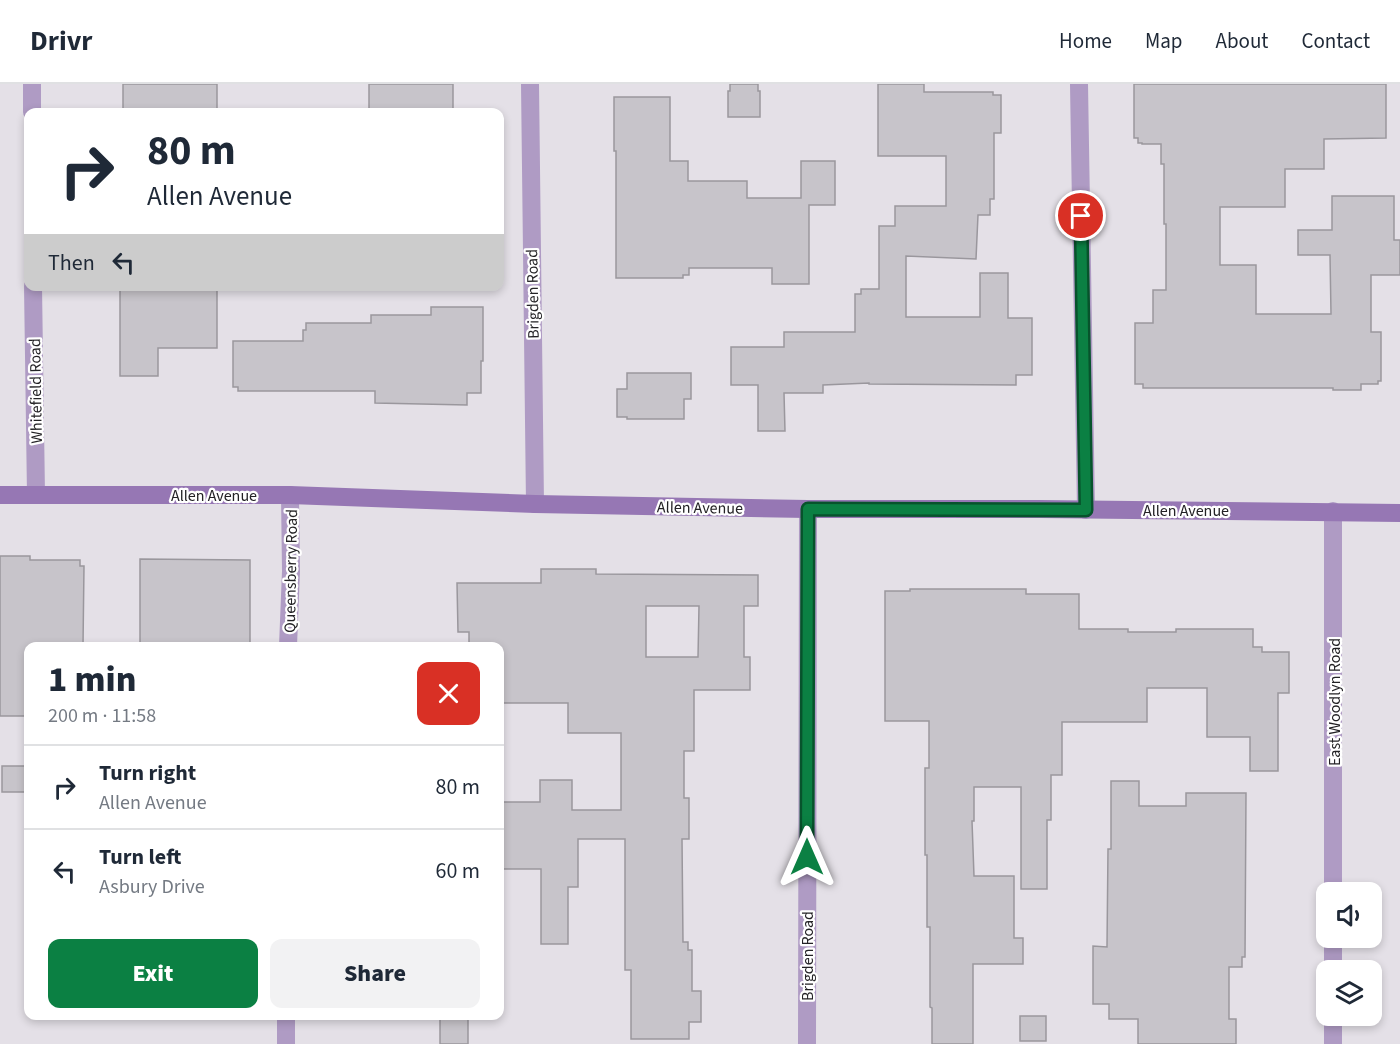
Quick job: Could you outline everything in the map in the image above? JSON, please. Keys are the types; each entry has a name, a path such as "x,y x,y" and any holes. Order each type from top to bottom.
{"street":[{"path":"32,84 32,108"},
{"name":"Brigden Road","path":"530,84 535,504"},
{"path":"1079,84 1086,510"},
{"name":"Whitefield Road","path":"33,291 36,495"},
{"name":"Allen Avenue","path":"0,495 290,495 535,504 808,509 1400,513"},
{"name":"Queensberry Road","path":"288,642 291,571 290,495"},
{"name":"Brigden Road","path":"807,1044 808,509"},
{"name":"East Woodlyn Road","path":"1333,511 1333,882"},
{"path":"286,1020 286,1044"},
{"path":"1333,1026 1333,1044"}],"building":[{"path":"123,84 217,84 217,108 123,108"},
{"path":"369,84 453,84 453,108 369,108"},
{"path":"730,84 758,84 760,117 728,117"},
{"path":"878,84 924,84 924,92 993,92 993,95 1001,95 1001,133 994,133 994,199 990,199 990,215 978,215 976,259 906,256 906,317 980,317 980,273 1008,273 1008,318 1032,318 1032,375 1016,375 1016,385 869,383 823,385 823,393 784,393 785,431 758,431 758,385 731,385 731,347 784,347 784,332 855,332 855,294 861,294 861,289 879,289 879,226 895,226 895,206 946,206 946,156 878,156"},
{"path":"1134,84 1386,84 1386,138 1324,139 1324,169 1285,169 1285,207 1220,207 1220,265 1256,265 1256,314 1331,314 1330,255 1298,255 1298,230 1332,230 1332,196 1394,196 1394,240 1400,240 1400,275 1371,275 1371,332 1381,332 1381,381 1378,381 1378,384 1361,384 1361,390 1333,390 1333,388 1143,388 1143,384 1135,384 1135,323 1153,323 1153,290 1166,290 1166,224 1164,224 1164,164 1161,164 1161,144 1142,144 1138,143 1138,138 1134,138"},
{"path":"614,97 670,97 670,161 688,161 688,181 747,181 747,198 801,198 801,161 835,161 835,205 809,205 809,284 772,284 772,268 689,268 689,275 683,275 683,278 616,278"},
{"path":"120,291 217,291 217,348 158,348 158,376 120,376"},
{"path":"431,307 483,307 481,393 467,393 467,405 375,403 375,391 238,391 238,387 233,387 233,341 303,341 303,330 306,330 306,323 371,323 371,315 431,315"},
{"path":"627,373 691,373 691,399 684,399 684,419 617,417 617,389 627,389"},
{"path":"0,556 30,556 30,560 80,560 80,566 84,566 83,642 24,642 24,716 0,716"},
{"path":"140,559 250,560 250,642 140,642"},
{"path":"541,569 596,569 596,574 758,575 758,606 744,606 744,657 750,657 750,690 694,690 694,751 684,751 684,798 689,798 689,839 682,839 683,942 688,942 688,950 692,950 692,991 701,991 701,1022 689,1022 689,1039 631,1039 631,970 625,970 625,839 578,839 578,887 568,887 568,944 541,944 541,869 504,869 504,802 540,802 540,780 572,780 572,810 621,810 621,733 568,733 568,703 504,703 504,642 469,642 469,632 458,632 457,583 541,583","holes":["646,606 699,606 698,657 646,657"]},
{"path":"910,589 1026,589 1026,594 1079,594 1079,629 1176,632 1176,629 1253,629 1253,647 1262,647 1262,652 1289,652 1289,693 1278,693 1278,771 1250,771 1250,737 1207,737 1207,688 1147,688 1147,722 1062,722 1062,775 1051,775 1051,820 1047,820 1047,889 1021,889 1021,787 974,787 974,821 972,821 974,876 1014,876 1014,938 1023,938 1023,964 973,964 973,1044 932,1044 930,927 927,927 927,855 925,855 925,768 929,768 929,721 885,721 885,591 910,591"},
{"path":"2,766 24,766 24,792 2,792"},
{"path":"1111,781 1139,781 1139,806 1186,806 1186,793 1246,793 1245,957 1242,957 1242,967 1229,967 1229,1019 1236,1019 1236,1044 1138,1044 1138,1019 1109,1019 1109,1004 1093,1004 1093,946 1107,947"},
{"path":"1020,1016 1046,1016 1046,1041 1020,1041"},
{"path":"440,1020 468,1020 468,1044 440,1044"}],"route":[{"path":"807,857 808,509 1086,510 1081,216"}]}
